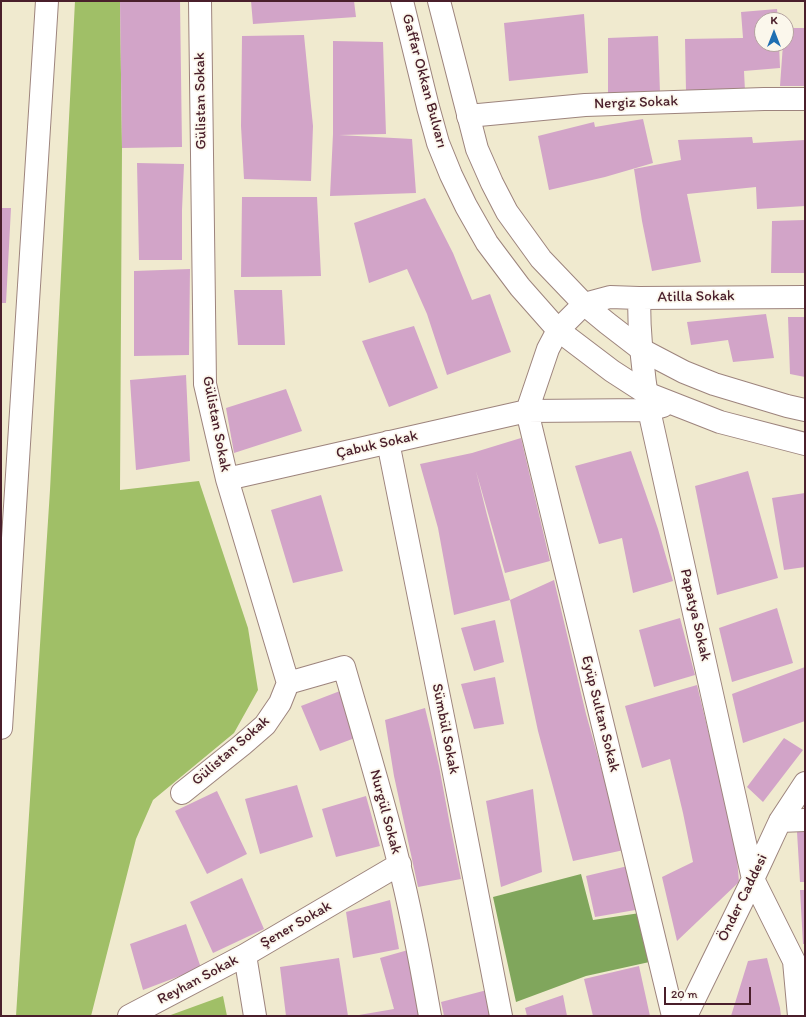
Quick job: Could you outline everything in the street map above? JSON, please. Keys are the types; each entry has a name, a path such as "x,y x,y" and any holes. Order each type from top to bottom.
{"street":[{"path":"1,728 47,1"},
{"name":"Gülistan Sokak","path":"182,793 265,725 280,703 288,684 227,479 205,384 200,1"},
{"name":"Gaffar Okkan Bulvarı","path":"402,1 438,142 466,206 487,243 520,287 558,330 612,371 648,402 672,403 720,422 805,444"},
{"path":"439,1 468,116 478,149 492,183 507,212 541,259 584,304 642,350 684,372 714,384 805,410"},
{"name":"Nergiz Sokak","path":"468,116 585,105 805,99"},
{"name":"Atilla Sokak","path":"642,350 639,321 639,298 760,296 805,297"},
{"path":"527,411 548,349 558,330 584,304 610,297 639,298"},
{"name":"Papatya Sokak","path":"642,350 648,402 753,879 800,961"},
{"name":"Çabuk Sokak","path":"227,479 527,411 648,402"},
{"name":"Eyüp Sultan Sokak","path":"527,411 674,1016"},
{"name":"Sümbül Sokak","path":"388,442 444,720 501,1016"},
{"name":"Nurgül Sokak","path":"288,684 344,668 400,864 421,962 430,1016"},
{"name":"Önder Caddesi","path":"686,1016 780,821 805,783"},
{"path":"780,821 805,820"},
{"name":"Şener Sokak","path":"255,1016 245,955 400,864"},
{"name":"Reyhan Sokak","path":"129,1016 245,955"},
{"path":"799,1016 800,961"}],"green space":[{"path":"75,1 120,1 122,148 120,490 199,481 248,628 258,690 234,733 153,800 136,839 91,1016 16,1016 50,490"},
{"path":"581,874 593,920 640,913 654,961 586,976 516,1002 493,897"},
{"path":"223,996 227,1016 168,1016"}],"building":[{"path":"120,1 180,1 182,147 122,148"},
{"path":"251,1 354,1 356,17 253,24"},
{"path":"777,9 777,12 754,12 754,52 779,52 780,68 744,71 745,91 686,91 685,39 743,38 741,12"},
{"path":"584,14 588,73 509,81 504,23"},
{"path":"794,28 805,28 805,86 780,86 782,52 794,52"},
{"path":"304,35 313,126 311,181 244,179 241,126 242,36"},
{"path":"658,36 660,93 608,94 608,38"},
{"path":"333,41 383,42 386,134 339,135 412,139 416,193 330,196 333,134"},
{"path":"643,119 653,163 605,177 549,190 538,136 594,122 595,127"},
{"path":"752,137 753,143 805,140 805,206 757,209 756,187 687,194 701,262 652,271 634,169 681,160 678,140"},
{"path":"137,163 184,164 182,260 139,260"},
{"path":"242,197 317,197 321,276 241,277"},
{"path":"425,198 453,253 472,300 490,294 511,352 447,375 427,314 407,269 369,283 354,223"},
{"path":"1,208 11,208 6,303 1,303"},
{"path":"805,220 805,273 771,273 772,221"},
{"path":"190,269 189,355 134,356 134,271"},
{"path":"234,290 282,290 285,345 238,345"},
{"path":"766,314 774,358 733,362 728,340 691,345 687,322"},
{"path":"788,317 805,317 805,377 790,374"},
{"path":"414,326 438,388 389,407 362,341"},
{"path":"186,375 190,461 136,470 130,380"},
{"path":"286,389 302,431 234,453 226,408"},
{"path":"521,438 550,561 505,573 476,471 510,600 454,615 438,528 420,464 472,453"},
{"path":"631,451 658,529 673,581 633,593 622,538 599,544 575,466"},
{"path":"748,471 778,578 717,595 695,486"},
{"path":"805,493 805,567 784,570 772,498"},
{"path":"321,495 343,571 293,583 271,510"},
{"path":"554,580 586,714 624,850 573,861 538,731 510,600"},
{"path":"777,608 793,663 732,682 719,628"},
{"path":"680,618 695,675 654,687 639,630"},
{"path":"495,620 504,662 474,671 461,628"},
{"path":"805,667 805,721 743,743 732,694"},
{"path":"495,677 504,724 474,729 461,684"},
{"path":"697,685 736,846 739,882 677,941 662,877 693,862 683,813 670,759 642,768 625,706"},
{"path":"340,691 355,738 320,751 301,706"},
{"path":"425,708 439,766 461,879 418,887 394,776 385,720"},
{"path":"784,738 803,750 763,802 747,787"},
{"path":"297,785 313,837 260,854 245,799"},
{"path":"533,789 542,872 501,887 486,801"},
{"path":"217,791 247,854 207,874 175,811"},
{"path":"366,796 380,846 336,857 322,809"},
{"path":"805,831 805,882 800,882 797,832"},
{"path":"632,865 641,909 595,917 586,876"},
{"path":"242,878 264,929 213,953 190,902"},
{"path":"800,890 805,890 805,944 803,944"},
{"path":"390,900 399,949 353,958 346,912"},
{"path":"186,924 201,968 143,990 130,944"},
{"path":"408,950 421,1016 359,1016 394,1009 380,958"},
{"path":"339,958 348,1016 286,1016 280,967"},
{"path":"767,958 781,1016 731,1016 748,961"},
{"path":"639,966 650,1016 593,1016 584,979"},
{"path":"487,990 493,1016 444,1016 441,1002"},
{"path":"563,995 567,1016 527,1016 525,1008"}]}
